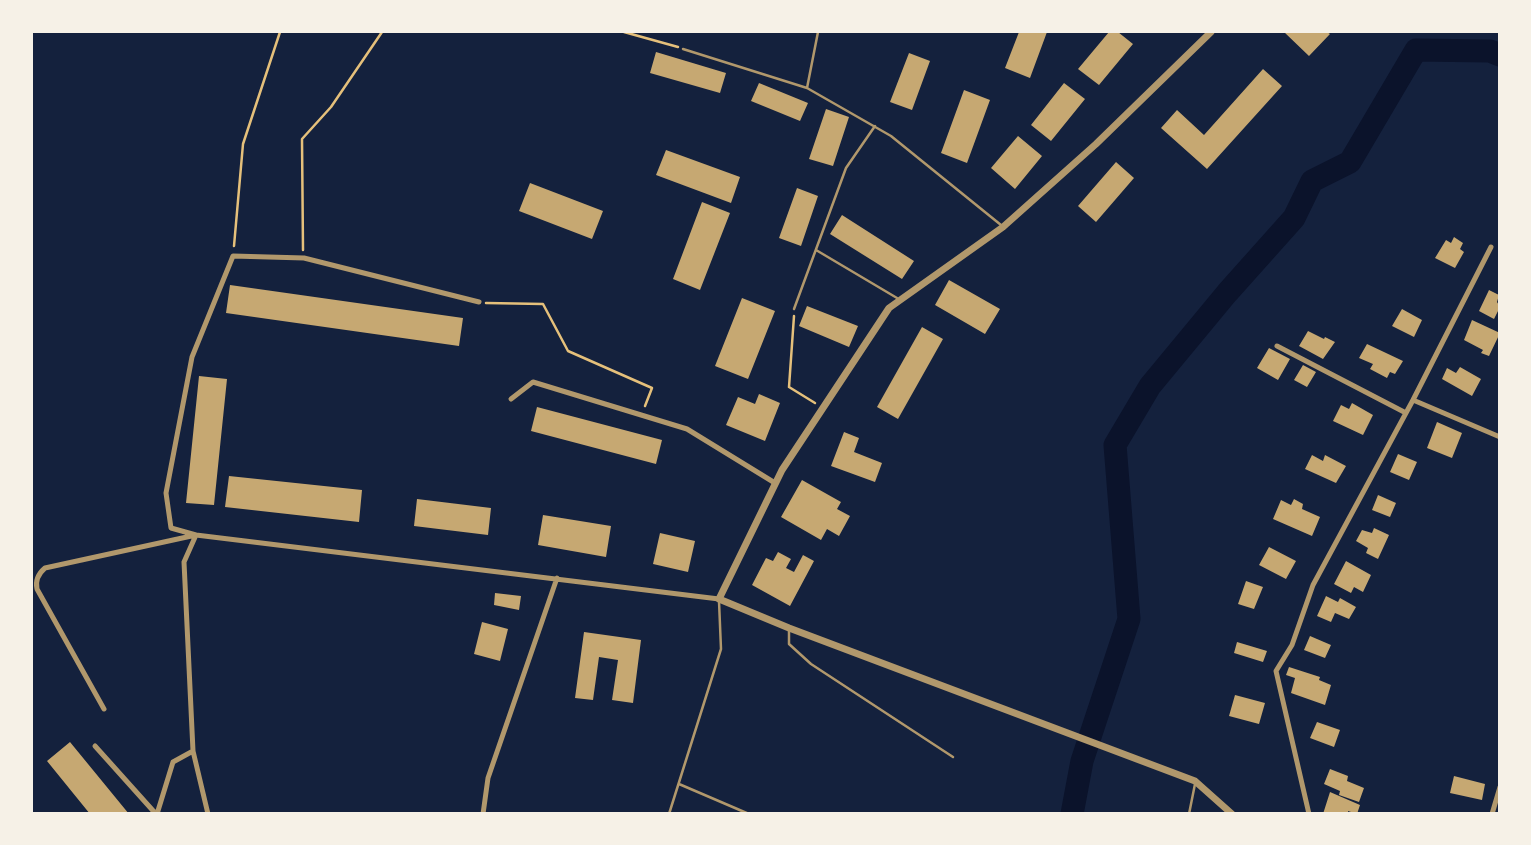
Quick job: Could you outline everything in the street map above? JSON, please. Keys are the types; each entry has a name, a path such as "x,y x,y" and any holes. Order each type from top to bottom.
{"street":[{"path":"719,599 775,483 821,407 889,308 1003,227 1096,144 1211,32"},
{"path":"1310,814 1276,671 1292,645 1313,585 1413,400 1490,247"},
{"path":"479,303 304,258 233,257 192,357 166,493 171,528 196,535 719,599 1195,781 1233,814"},
{"path":"1277,346 1406,413"},
{"path":"511,399 533,382 687,429 775,483"},
{"path":"1413,400 1500,437"},
{"path":"104,709 37,589 39,573 45,568 196,535"},
{"path":"196,535 184,562 193,751 208,814"},
{"path":"483,814 488,778 557,578"},
{"path":"95,746 156,814"},
{"path":"156,814 173,762 193,751"},
{"path":"1492,814 1500,787"}],"lane":[{"path":"807,88 818,32"},
{"path":"684,48 807,88 875,126 1003,227"},
{"path":"794,309 846,168 875,126"},
{"path":"816,250 900,300"},
{"path":"669,814 721,649 719,599"},
{"path":"789,628 789,644 811,664 953,757"},
{"path":"1189,814 1195,781"},
{"path":"679,784 749,814"}],"path":[{"path":"233,257 243,144 280,32"},
{"path":"304,258 302,139 331,107 382,32"},
{"path":"624,32 684,48"},
{"path":"479,303 543,304 568,351 652,388 645,406"},
{"path":"794,309 789,387 821,407"}],"building":[{"path":"1019,32 1047,32 1030,78 1005,68"},
{"path":"1109,32 1118,32 1133,44 1099,85 1078,69"},
{"path":"1284,32 1327,32 1330,34 1309,56"},
{"path":"656,52 726,73 720,93 650,73"},
{"path":"909,53 930,61 912,110 890,102"},
{"path":"1263,69 1282,86 1207,169 1161,128 1177,110 1204,135"},
{"path":"759,83 808,103 800,121 751,101"},
{"path":"1064,83 1085,99 1051,141 1031,125"},
{"path":"964,90 990,100 967,163 941,153"},
{"path":"826,109 849,117 833,166 809,159"},
{"path":"1018,136 1042,156 1015,189 991,168"},
{"path":"666,150 740,177 731,203 656,175"},
{"path":"1116,162 1134,178 1096,222 1078,206"},
{"path":"530,183 603,211 592,239 519,211"},
{"path":"797,188 818,196 801,246 779,238"},
{"path":"702,202 730,213 700,290 673,279"},
{"path":"842,215 914,261 902,279 830,234"},
{"path":"1454,237 1463,243 1460,249 1464,252 1455,268 1435,258 1446,240 1451,243"},
{"path":"949,280 1000,309 985,334 935,305"},
{"path":"230,285 463,318 459,346 226,313"},
{"path":"1489,290 1499,295 1497,302 1500,307 1494,319 1479,311"},
{"path":"742,298 775,311 748,379 715,366"},
{"path":"807,306 858,326 849,347 799,326"},
{"path":"1402,309 1422,320 1414,337 1392,326"},
{"path":"1472,320 1500,333 1489,356 1464,340"},
{"path":"922,327 943,339 898,419 877,407"},
{"path":"1308,331 1335,342 1323,359 1299,346"},
{"path":"1367,344 1403,361 1395,374 1390,372 1387,378 1370,369 1373,364 1359,358"},
{"path":"1269,348 1290,359 1278,380 1257,368"},
{"path":"1303,365 1316,372 1307,387 1294,380"},
{"path":"1460,367 1481,379 1472,396 1442,379 1447,368 1456,373"},
{"path":"199,376 227,379 214,505 186,503"},
{"path":"759,394 780,403 765,441 726,425 738,397 755,404"},
{"path":"1352,403 1373,415 1363,435 1333,421 1341,405 1349,409"},
{"path":"537,407 662,440 656,464 531,431"},
{"path":"1437,422 1462,433 1452,458 1427,448"},
{"path":"844,432 859,438 854,452 882,463 875,482 831,466"},
{"path":"1398,454 1417,462 1409,480 1390,472"},
{"path":"1312,455 1323,461 1325,455 1346,466 1336,483 1305,469"},
{"path":"229,476 362,490 359,522 225,507"},
{"path":"802,480 841,502 837,509 850,516 839,536 827,529 821,540 781,517"},
{"path":"1378,495 1396,503 1390,517 1372,510"},
{"path":"417,499 491,508 488,535 414,526"},
{"path":"1294,499 1303,504 1302,509 1320,517 1312,536 1273,519 1281,500 1291,505"},
{"path":"543,515 611,526 606,557 538,545"},
{"path":"1374,528 1389,535 1378,559 1366,553 1368,548 1356,541 1362,530 1372,533"},
{"path":"660,533 695,541 688,572 653,564"},
{"path":"1269,547 1296,561 1286,579 1259,565"},
{"path":"778,552 791,559 786,568 794,572 803,555 814,561 790,606 752,585 766,558 773,561"},
{"path":"1346,561 1371,575 1363,592 1354,587 1351,593 1334,584"},
{"path":"1246,581 1263,587 1254,609 1238,604"},
{"path":"495,593 521,596 519,610 494,605"},
{"path":"1326,596 1338,602 1340,598 1356,607 1349,619 1335,613 1331,622 1317,616"},
{"path":"482,622 508,629 500,661 474,654"},
{"path":"584,632 641,640 633,703 612,700 618,660 599,657 593,700 575,698"},
{"path":"1310,636 1331,645 1325,658 1304,650"},
{"path":"1237,642 1267,651 1263,662 1234,653"},
{"path":"1289,667 1320,677 1319,680 1331,685 1325,705 1291,693 1295,678 1286,675"},
{"path":"1235,695 1265,703 1259,724 1229,716"},
{"path":"1317,722 1340,730 1334,747 1310,738"},
{"path":"70,742 129,814 90,814 47,761"},
{"path":"1330,769 1348,776 1347,781 1364,788 1359,802 1339,795 1340,791 1324,784"},
{"path":"1454,776 1485,784 1482,800 1450,793"},
{"path":"1330,792 1360,805 1357,814 1348,811 1348,814 1323,814"}],"waterway":[{"path":"1072,814 1082,761 1129,619 1115,445 1150,386 1294,218 1312,181 1350,162 1416,50 1490,51 1500,55"}]}
